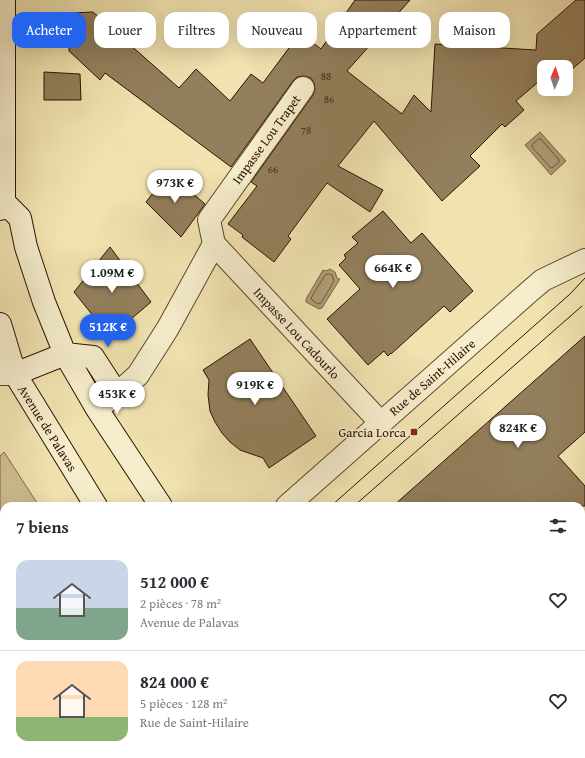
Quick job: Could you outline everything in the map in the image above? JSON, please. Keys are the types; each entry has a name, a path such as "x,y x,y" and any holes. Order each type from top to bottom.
{"street":[{"path":"4,0 2,206 20,218 26,247 44,302 65,354 97,409 158,502"},
{"name":"Impasse Lou Trapet","path":"214,244 208,220 303,88"},
{"path":"97,409 117,394 138,375 168,328 214,244"},
{"name":"Impasse Lou Cadourlo","path":"214,244 380,422"},
{"name":"Rue de Saint-Hilaire","path":"291,502 534,287 543,280 585,260"},
{"name":"Avenue de Palavas","path":"0,324 7,374 93,502"},
{"path":"7,374 65,354 93,357 117,394"}],"shaded area":[{"path":"4,452 36,502 0,502 0,456"}],"water":[{"path":"540,132 566,161 551,175 525,145"},
{"path":"330,269 335,272 337,278 340,279 322,308 319,309 306,302 306,299 323,270 326,271"}],"building":[{"path":"355,0 410,0 399,12 347,12"},
{"path":"576,0 585,0 585,58 573,68 573,60 537,60 537,83 516,101 524,110 505,127 502,124 470,156 480,166 442,201 374,121 338,166 383,190 370,212 327,183 288,236 291,239 274,262 228,224 257,186 251,182 313,95 315,89 311,78 304,76 297,77 293,81 231,167 105,73 100,80 69,51 69,48 86,48 86,12 93,12 94,48 134,48 179,88 196,69 230,101 251,74 263,83 289,48 317,48 317,46 321,49 325,43 325,48 367,48 347,71 402,114 414,95 431,112 435,44 439,44 439,48 502,48 536,50 537,34"},
{"path":"44,72 80,74 81,100 44,100"},
{"path":"169,173 205,204 181,237 146,202"},
{"path":"383,211 411,243 422,233 473,291 450,312 444,306 391,354 388,356 384,351 368,365 327,319 360,289 339,265 346,258 344,255 358,243 352,237"},
{"path":"110,247 151,302 110,337 74,292"},
{"path":"585,336 585,432 558,456 585,486 585,502 398,502"},
{"path":"250,339 316,436 269,468 263,458 240,450 222,433 210,411 208,395 209,380 203,370"}],"tram line":[{"path":"336,502 570,294 585,278"},
{"path":"359,502 582,306"}],"place":[{"name":"Garcia Lorca","path":"414,432"}]}
